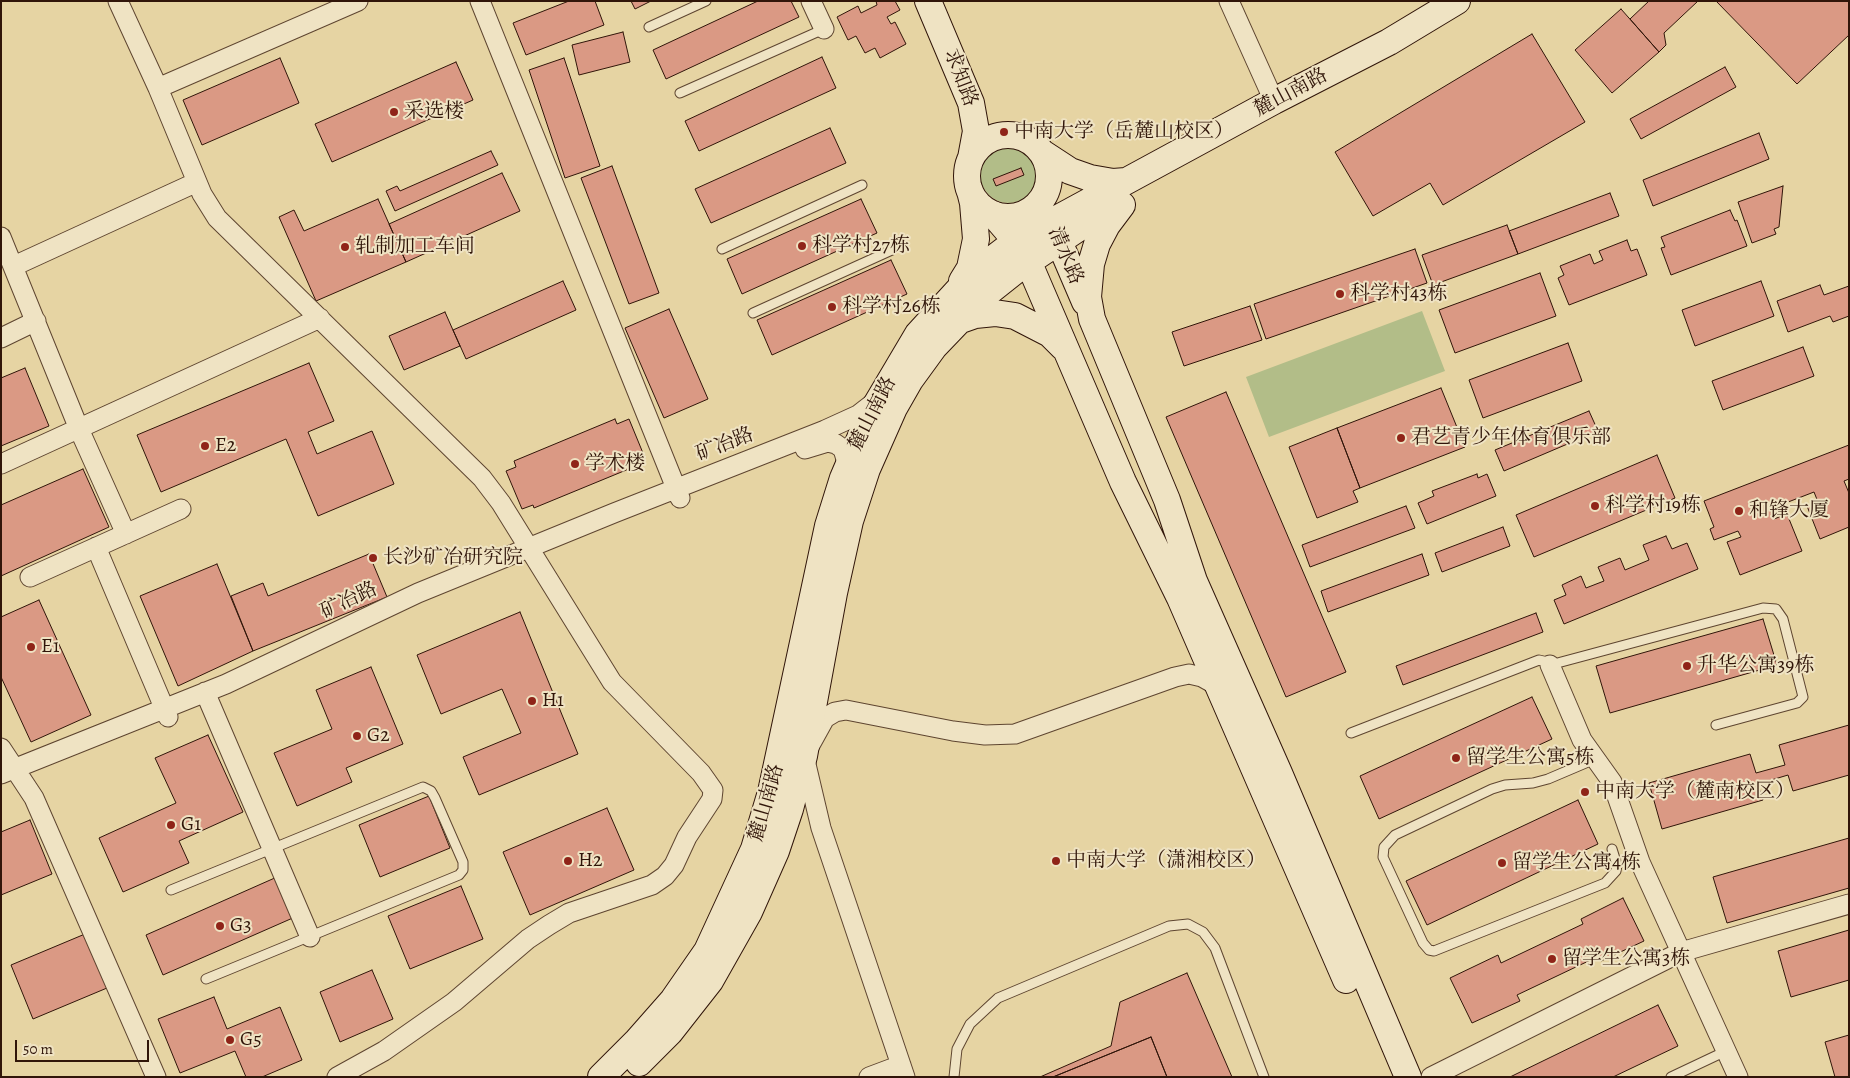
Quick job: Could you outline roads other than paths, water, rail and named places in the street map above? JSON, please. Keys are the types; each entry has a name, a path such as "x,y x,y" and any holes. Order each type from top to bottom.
{"main road":[{"name":"求知路","path":"928,1 971,103 976,132 971,158"},
{"name":"求知路","path":"940,1 987,105 1002,124 1020,136"},
{"name":"麓山南路","path":"625,1077 670,1032 710,981 749,912 776,851 804,756 834,592 850,521 867,469 894,408 910,380 934,347 981,298 1022,251 1274,101 1389,42 1457,1"},
{"name":"麓山南路","path":"1133,186 1421,39 1479,1"},
{"path":"956,292 970,268 974,254 975,220 967,169 971,158 979,146 991,138 1005,134 1020,136 1037,146 1044,154 1070,171 1090,178 1133,186 1106,225 1097,244 1088,282 1092,319"},
{"path":"969,190 975,200 993,214 1002,216 1020,215 1036,206 1047,191 1050,172 1044,154"},
{"name":"清水路","path":"1047,191 1055,231 1167,500 1194,581 1276,765 1408,1077"},
{"name":"清水路","path":"993,214 1022,251 1123,482 1180,598 1388,1077"},
{"name":"麓山南路","path":"601,1077 674,1000 707,951 754,849 771,792 785,733 828,526 848,466 870,416 918,334 956,292 993,257 1022,251"},
{"path":"958,321 982,314 995,313 1015,316 1050,334 1066,350"}],"street":[{"path":"118,1 158,88 197,182 217,218 482,478 502,503 607,675 701,773 713,790 712,799 687,836 674,865 665,876 652,885 569,913 549,925 528,939 454,1002 384,1051 337,1077"},
{"path":"158,88 358,1"},
{"path":"480,1 678,493"},
{"path":"811,1 824,29"},
{"path":"1229,1 1274,101"},
{"path":"14,266 197,182"},
{"path":"1,237 79,428 126,534"},
{"path":"1,464 320,318"},
{"path":"1,338 36,321"},
{"name":"矿冶路","path":"1,784 12,773 207,697 418,594 532,552 678,493 858,415 880,397"},
{"name":"矿冶路","path":"678,493 811,446 828,442 836,444 843,449 848,466"},
{"path":"30,577 181,509"},
{"path":"96,547 166,713"},
{"path":"1550,665 1576,728 1612,782 1640,862 1738,1077"},
{"path":"869,1077 903,1071 821,828 804,756 825,718 835,712 846,710 953,731 985,735 1015,734 1175,677 1189,674 1202,677 1218,686"},
{"path":"207,697 310,936"},
{"path":"1,748 12,773 34,798 156,1077"},
{"path":"784,826 793,816 801,813 821,828"},
{"path":"1431,1077 1683,957 1849,904"},
{"path":"1454,1077 1683,957 1849,914"}],"lane":[{"path":"649,27 706,1"},
{"path":"680,93 824,29"},
{"path":"722,250 862,185"},
{"path":"753,313 892,250"},
{"path":"1351,732 1534,662 1544,660 1550,665 1763,608 1776,610 1783,619 1803,698 1796,703 1716,725"},
{"path":"1595,759 1548,779 1533,783 1505,785 1492,790 1395,835 1388,841 1383,857 1423,943 1429,950 1434,951 1605,882 1616,871 1617,865 1612,849"},
{"path":"171,890 424,787 435,798 463,862 463,870 459,875 206,979"},
{"path":"954,1077 957,1049 970,1024 998,998 1170,926 1188,924 1203,932 1214,948 1264,1077"},
{"path":"1671,1077 1726,1051"}],"place":[{"name":"采选楼","path":"394,112"},
{"name":"中南大学（岳麓山校区）","path":"1004,132"},
{"name":"科学村27栋","path":"802,246"},
{"name":"轧制加工车间","path":"345,247"},
{"name":"科学村43栋","path":"1340,294"},
{"name":"科学村26栋","path":"832,307"},
{"name":"君艺青少年体育俱乐部","path":"1401,438"},
{"name":"E2","path":"205,446"},
{"name":"学术楼","path":"575,464"},
{"name":"科学村19栋","path":"1595,506"},
{"name":"和锋大厦","path":"1739,511"},
{"name":"长沙矿冶研究院","path":"373,558"},
{"name":"E1","path":"31,647"},
{"name":"升华公寓39栋","path":"1687,666"},
{"name":"H1","path":"532,701"},
{"name":"G2","path":"357,736"},
{"name":"留学生公寓5栋","path":"1456,758"},
{"name":"中南大学（麓南校区）","path":"1585,792"},
{"name":"G1","path":"171,825"},
{"name":"H2","path":"568,861"},
{"name":"中南大学（潇湘校区）","path":"1056,861"},
{"name":"留学生公寓4栋","path":"1502,863"},
{"name":"G3","path":"220,926"},
{"name":"留学生公寓3栋","path":"1552,959"},
{"name":"G5","path":"230,1040"}]}
